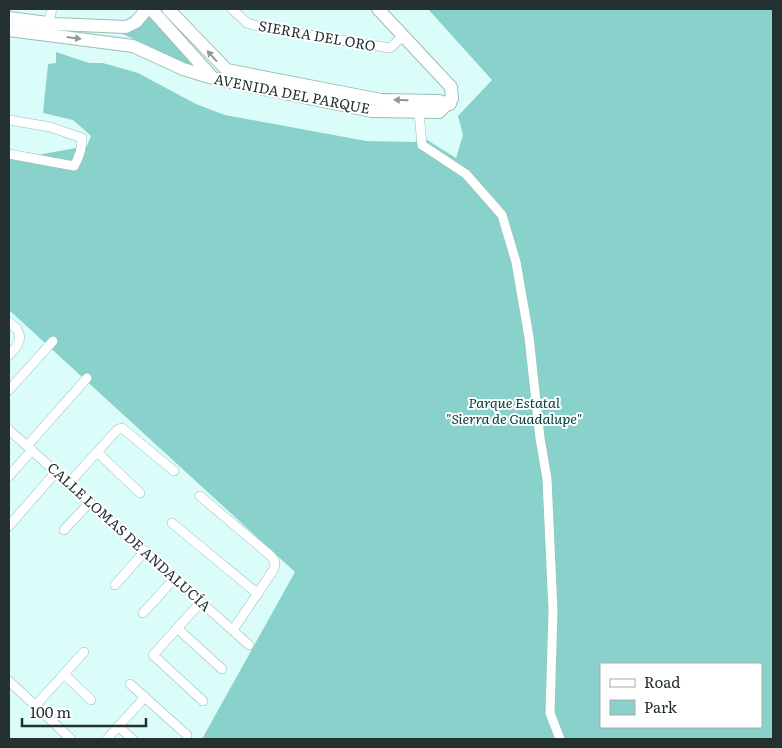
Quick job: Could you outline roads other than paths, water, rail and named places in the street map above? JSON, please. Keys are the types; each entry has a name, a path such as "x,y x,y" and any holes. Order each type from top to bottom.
{"street":[{"path":"47,29 52,9"},
{"name":"AVENIDA DEL PARQUE","path":"9,30 126,27 136,22 147,9"},
{"path":"151,9 208,74 216,79"},
{"name":"SIERRA DEL ORO","path":"232,9 247,23 261,27 390,48 403,36"},
{"path":"378,9 451,87 453,94 450,104"},
{"name":"AVENIDA DEL PARQUE","path":"172,10 222,67 261,83 372,111 439,112 450,104"},
{"name":"AVENIDA DEL PARQUE","path":"9,18 47,29 133,46 183,69 216,79 261,83 381,100 439,101 450,104"},
{"path":"419,112 422,145 466,174 502,215 516,262 529,337 540,438 547,479 553,612 550,713 560,739"},
{"path":"9,120 50,127 82,138 78,161 74,166 9,154"},
{"path":"9,322 17,329 20,337 18,346 9,355"},
{"path":"9,390 52,342"},
{"path":"9,476 87,378"},
{"path":"69,484 117,430 124,428 174,471"},
{"name":"CALLE LOMAS DE ANDALUCÍA","path":"9,430 249,645"},
{"path":"97,452 140,493"},
{"path":"9,526 56,472"},
{"path":"200,496 271,556 275,562 274,569 233,630"},
{"path":"64,530 90,502"},
{"path":"172,523 258,594"},
{"path":"115,585 145,552"},
{"path":"142,613 175,578"},
{"path":"201,602 154,653 154,657 203,701"},
{"path":"176,628 222,669"},
{"path":"35,706 84,652"},
{"path":"64,674 91,700"},
{"path":"130,684 187,734"},
{"path":"10,685 71,739"},
{"path":"107,739 145,697"},
{"path":"118,726 132,739"}],"park label":[{"name":"Parque Estatal \"Sierra de Guadalupe\"","path":"514,412"}]}
